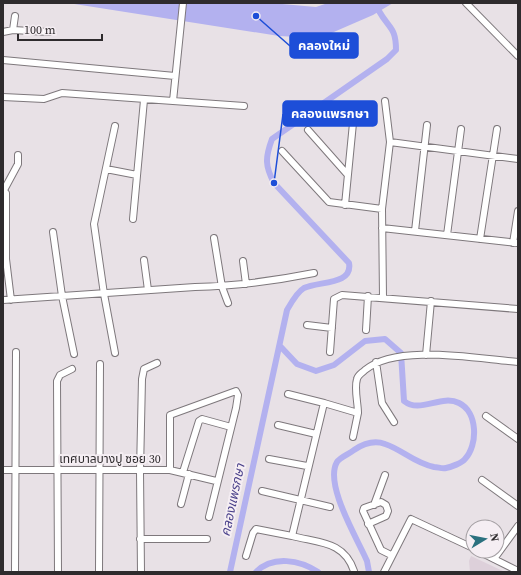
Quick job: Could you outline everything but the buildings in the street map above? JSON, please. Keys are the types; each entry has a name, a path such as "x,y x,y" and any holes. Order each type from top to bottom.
{"street":[{"path":"173,101 183,3"},
{"path":"466,3 518,56"},
{"path":"13,30 15,16"},
{"path":"3,32 13,30 49,32"},
{"path":"3,60 175,76"},
{"path":"3,97 44,99 62,93 244,106"},
{"path":"133,219 144,100"},
{"path":"383,297 382,209 390,142 385,101"},
{"path":"345,205 354,113"},
{"path":"415,231 427,125"},
{"path":"115,126 94,224 104,294 115,353"},
{"path":"480,239 496,128"},
{"path":"447,235 460,129"},
{"path":"308,130 347,174"},
{"path":"390,142 518,159"},
{"path":"282,151 323,198 333,204 382,209"},
{"path":"11,300 6,259 6,193 4,190 18,164 18,155"},
{"path":"106,169 137,175"},
{"path":"382,228 516,243 518,210"},
{"path":"53,232 62,296 74,354"},
{"path":"214,238 222,287 228,303"},
{"path":"144,260 148,290"},
{"path":"243,261 246,284"},
{"path":"3,300 148,290 222,287 274,281 314,273"},
{"path":"330,352 336,297 342,294 518,309"},
{"path":"366,330 368,296"},
{"path":"426,355 431,301"},
{"path":"307,326 332,328"},
{"path":"16,352 16,572"},
{"path":"353,437 358,413 357,380 359,375 376,362 394,357 426,355 518,362"},
{"path":"376,362 382,404 394,422"},
{"path":"141,572 140,471 142,379 144,369 157,363"},
{"path":"100,364 100,572"},
{"path":"58,572 57,381 60,375 72,369"},
{"path":"170,470 170,415 236,391 238,395 216,481 209,517"},
{"path":"288,394 358,413"},
{"path":"292,536 307,466 324,403"},
{"path":"486,416 518,440"},
{"path":"181,504 186,473 199,420 202,419 231,427"},
{"path":"278,426 316,434"},
{"path":"269,458 307,466"},
{"name":"เทศบาลบางปู ซอย 30","path":"3,470 170,470 216,481"},
{"path":"374,505 385,474"},
{"path":"482,480 518,506"},
{"path":"262,491 330,507"},
{"path":"368,524 388,514 388,508 384,503 363,509 368,524 381,550 391,555"},
{"path":"384,572 391,555 411,519 465,544"},
{"path":"505,544 518,526"},
{"path":"246,556 252,533 256,529 292,536 340,549 347,556 354,571"},
{"path":"140,539 207,540"},
{"path":"494,559 518,571"}],"shaded area":[{"path":"470,559 477,559 505,572 470,572"}],"water":[{"path":"68,3 271,3 316,7 328,3 393,3 373,15 320,38 279,36"}],"waterway":[{"name":"คลองแพรกษา","path":"230,572 287,310 292,301 304,288 340,279 346,275 349,270 349,263 274,183 269,172 267,162 268,152 272,139 387,59 396,50 396,42 393,32 379,11"},
{"path":"280,346 297,364 316,371 334,365 365,341 385,339 401,353 404,401 417,406 445,401 459,403 465,407 473,421 474,438 469,453 465,459 453,466 443,468 420,463 385,444 377,442 361,446 338,460 334,472 338,497 343,511 367,561 369,572"},
{"path":"256,572 270,563 278,561 295,562 318,572"}],"place":[{"name":"คลองใหม่","path":"256,16"},
{"name":"คลองแพรกษา","path":"274,183"}]}
